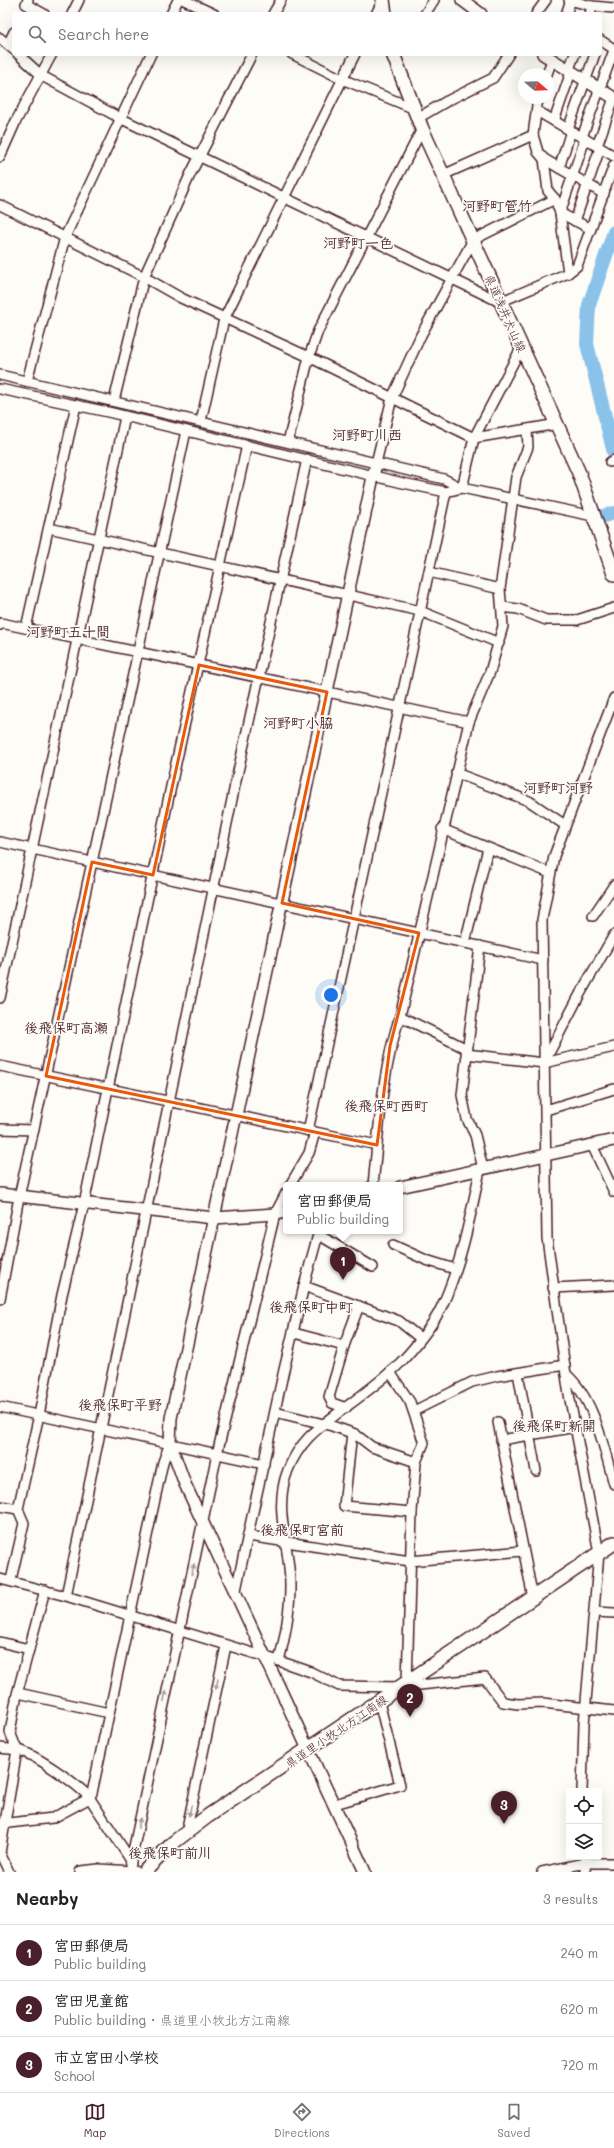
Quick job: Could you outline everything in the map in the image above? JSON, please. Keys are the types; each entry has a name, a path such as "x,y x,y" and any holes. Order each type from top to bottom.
{"main road":[{"path":"383,0 386,12"},
{"name":"県道浅井犬山線","path":"396,57 418,119 443,176 521,348 558,424 579,473 614,574"},
{"name":"県道里小牧北方江南線","path":"135,1869 309,1748 614,1543"}],"street":[{"path":"28,0 26,4 40,12"},
{"path":"73,12 79,0"},
{"path":"172,12 178,0"},
{"path":"184,0 210,12"},
{"path":"274,12 280,0"},
{"path":"377,12 383,0"},
{"path":"426,12 434,0"},
{"path":"462,0 478,12"},
{"path":"537,12 546,0"},
{"path":"567,12 570,0 593,7 613,5"},
{"path":"0,38 11,47"},
{"path":"560,213 573,176 583,138 599,89 614,49 602,41"},
{"path":"20,56 42,76 120,118 500,302 568,273 577,266 614,165"},
{"path":"0,157 16,121 42,76 51,56"},
{"path":"27,381 64,237 150,56"},
{"path":"114,401 144,277 199,157 251,56"},
{"path":"296,56 418,119"},
{"path":"201,421 224,319 354,56"},
{"path":"288,442 309,357 318,331 367,238 418,119 447,100 493,78 508,56"},
{"path":"547,56 570,72 614,98 574,221"},
{"path":"547,56 547,68"},
{"path":"554,121 574,56"},
{"path":"559,168 594,56"},
{"path":"537,104 533,135 538,152 544,159 604,194"},
{"path":"536,111 614,156"},
{"path":"443,176 533,135"},
{"path":"544,159 548,191 555,199 560,213 568,273"},
{"path":"2,1824 54,1818 89,1797 92,1793 163,1462 170,1443 171,1418 376,463 392,398 422,335 453,280 473,240 555,199"},
{"path":"0,205 144,277 181,298 309,357 474,438 558,424"},
{"path":"560,213 591,230"},
{"path":"462,488 474,438 521,348"},
{"path":"0,375 444,479 462,488 593,516"},
{"path":"0,389 125,416 446,492 462,488"},
{"path":"26,628 76,405"},
{"path":"0,998 125,416"},
{"path":"373,1182 390,1046 400,1016 442,829 468,722 490,672 503,626 500,589 516,477 528,447 527,430"},
{"path":"0,1299 34,1130 186,431"},
{"path":"11,1580 24,1522 18,1509 39,1416 62,1295 84,1204 153,875 247,445"},
{"path":"66,1596 145,1212 258,677 307,459"},
{"path":"292,1182 309,1153 311,1132 354,919 446,492"},
{"path":"49,528 220,565 420,611 499,643"},
{"path":"429,572 500,589"},
{"path":"502,607 518,609 546,620 577,620 614,608"},
{"path":"0,625 1,622 468,722"},
{"path":"582,1788 582,1765 599,1553 565,1370 547,1238 547,1155 542,920 550,873 565,826 614,698"},
{"path":"456,773 529,802 565,826"},
{"path":"442,829 550,873"},
{"path":"0,842 543,960"},
{"path":"465,943 488,848"},
{"path":"593,916 614,885"},
{"path":"544,1062 580,994 614,935"},
{"path":"279,1661 286,1633 290,1586 280,1507 284,1483 302,1444 323,1423 346,1408 401,1362 432,1325 441,1309 455,1269 470,1216 481,1170 475,1136 467,1119 462,1095 466,1051 480,946"},
{"path":"400,1016 466,1051 544,1062 614,1047"},
{"path":"0,1066 377,1146"},
{"path":"546,1110 614,1089"},
{"path":"0,1129 34,1130"},
{"path":"403,1187 614,1140"},
{"path":"592,1145 614,1192"},
{"path":"0,1194 145,1212 214,1218 283,1213"},
{"path":"135,1869 179,1631 217,1454 275,1214 283,1199"},
{"path":"236,1590 304,1286 319,1234"},
{"path":"321,1234 373,1267"},
{"path":"393,1245 426,1260 455,1269"},
{"path":"553,1288 614,1285"},
{"path":"304,1286 399,1321 420,1338"},
{"path":"346,1408 332,1403 329,1397 344,1346 359,1306"},
{"path":"294,1333 344,1346"},
{"path":"414,1411 472,1382 518,1373 565,1370"},
{"path":"565,1370 574,1381 594,1415 614,1484"},
{"path":"390,1372 402,1387 414,1411 424,1443 416,1462 412,1512 404,1685"},
{"path":"518,1373 536,1471"},
{"path":"0,1407 264,1464"},
{"path":"275,1412 323,1423 352,1433 372,1447 416,1462"},
{"path":"498,1422 533,1598"},
{"path":"501,1440 576,1427"},
{"path":"352,1433 344,1506 412,1512"},
{"path":"170,1443 176,1462 203,1522 236,1590 365,1872"},
{"path":"0,1506 18,1509"},
{"path":"248,1536 410,1561 523,1551"},
{"path":"0,1579 11,1580 66,1596 279,1661 311,1672 340,1686 404,1685 485,1678 503,1702 518,1704 543,1703 587,1706 614,1711"},
{"path":"9,1872 0,1853 2,1824 17,1750 10,1732 18,1693 45,1590"},
{"path":"595,1612 614,1613"},
{"path":"0,1642 29,1649"},
{"path":"192,1828 188,1823 226,1646"},
{"path":"18,1693 109,1713"},
{"path":"335,1804 400,1786 379,1702"},
{"path":"0,1748 17,1750 28,1754 82,1789 89,1797 135,1869"},
{"path":"542,1872 586,1864 614,1863"},
{"path":"81,1872 135,1869"}],"highlighted area":[{"path":"199,665 327,692 282,903 419,933 390,1046 377,1145 46,1076 92,862 153,875"}],"waterway":[{"path":"614,232 589,305 587,344 614,453"},
{"path":"600,517 614,513"}],"place":[{"name":"宮田郵便局","path":"343,1280"},
{"name":"宮田児童館","path":"410,1717"},
{"name":"市立宮田小学校","path":"504,1824"}],"district":[{"name":"河野町管竹","path":"497,205"},
{"name":"河野町一色","path":"358,242"},
{"name":"河野町川西","path":"367,434"},
{"name":"河野町五十間","path":"68,631"},
{"name":"河野町小脇","path":"298,722"},
{"name":"河野町河野","path":"558,787"},
{"name":"後飛保町高瀬","path":"66,1027"},
{"name":"後飛保町西町","path":"386,1105"},
{"name":"後飛保町中町","path":"311,1306"},
{"name":"後飛保町平野","path":"120,1404"},
{"name":"後飛保町新開","path":"554,1425"},
{"name":"後飛保町宮前","path":"302,1529"},
{"name":"後飛保町前川","path":"170,1852"}]}
